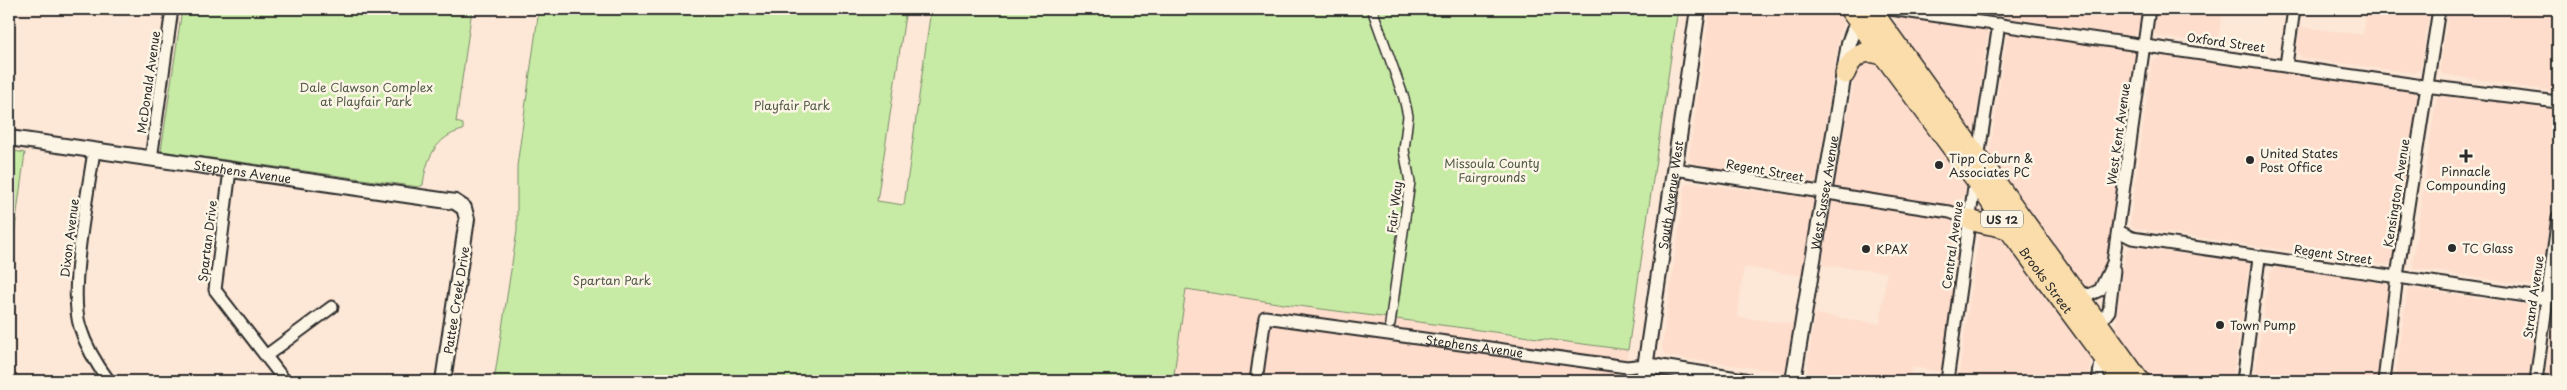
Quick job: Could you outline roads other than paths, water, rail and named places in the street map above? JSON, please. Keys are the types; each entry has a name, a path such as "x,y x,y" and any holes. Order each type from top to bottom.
{"highway":[{"name":"Brooks Street","path":"1849,9 1876,13 1978,159 2140,381"},
{"name":"Brooks Street","path":"1876,13 1884,56 1975,179 2009,230 2121,381"},
{"path":"1845,74 1849,63 1860,54 1868,52 1884,56"},
{"path":"1969,219 2009,230"},
{"path":"2068,309 2087,319 2096,320"}],"street":[{"name":"McDonald Avenue","path":"151,159 172,9"},
{"name":"Fair Way","path":"1372,9 1404,98 1408,116 1404,150 1410,182 1390,324"},
{"name":"South Avenue West","path":"1643,381 1698,9"},
{"name":"West Kent Avenue","path":"2068,283 2079,293 2095,294 2104,285 2113,263 2149,9"},
{"path":"2286,64 2294,9"},
{"name":"Kensington Avenue","path":"2384,381 2397,276 2439,9"},
{"name":"Oxford Street","path":"1876,13 1999,24 2286,64 2427,86 2558,102"},
{"name":"West Sussex Avenue","path":"1793,381 1823,194 1851,37 1876,13"},
{"name":"Central Avenue","path":"1947,381 1969,219 1999,24"},
{"name":"Stephens Avenue","path":"9,138 455,202 464,208 468,219"},
{"name":"Dixon Avenue","path":"94,151 76,283 79,326 95,362 109,381"},
{"name":"Regent Street","path":"1674,169 1756,180 1823,194 1950,212 1969,219"},
{"name":"Spartan Drive","path":"230,170 215,290 285,381"},
{"name":"Strand Avenue","path":"2536,381 2558,217"},
{"name":"Pattee Creek Drive","path":"444,381 468,219"},
{"name":"Regent Street","path":"2118,231 2132,238 2547,299"},
{"path":"2243,381 2259,258"},
{"name":"West Kent Avenue","path":"2096,320 2106,315 2109,311 2115,275 2113,263"},
{"path":"267,356 332,307"},
{"name":"Stephens Avenue","path":"1256,381 1265,317 1627,367 1645,364 1747,381"},
{"path":"2098,381 2102,356"}],"place":[{"name":"Pinnacle Compounding","path":"2466,156"},
{"name":"United States Post Office","path":"2250,160"},
{"name":"Tipp Coburn & Associates PC","path":"1939,165"},
{"name":"TC Glass","path":"2452,248"},
{"name":"KPAX","path":"1866,249"},
{"name":"Town Pump","path":"2220,325"}],"park label":[{"name":"Dale Clawson Complex at Playfair Park","path":"366,94"},
{"name":"Playfair Park","path":"792,105"},
{"name":"Missoula County Fairgrounds","path":"1492,170"},
{"name":"Spartan Park","path":"612,280"}]}
